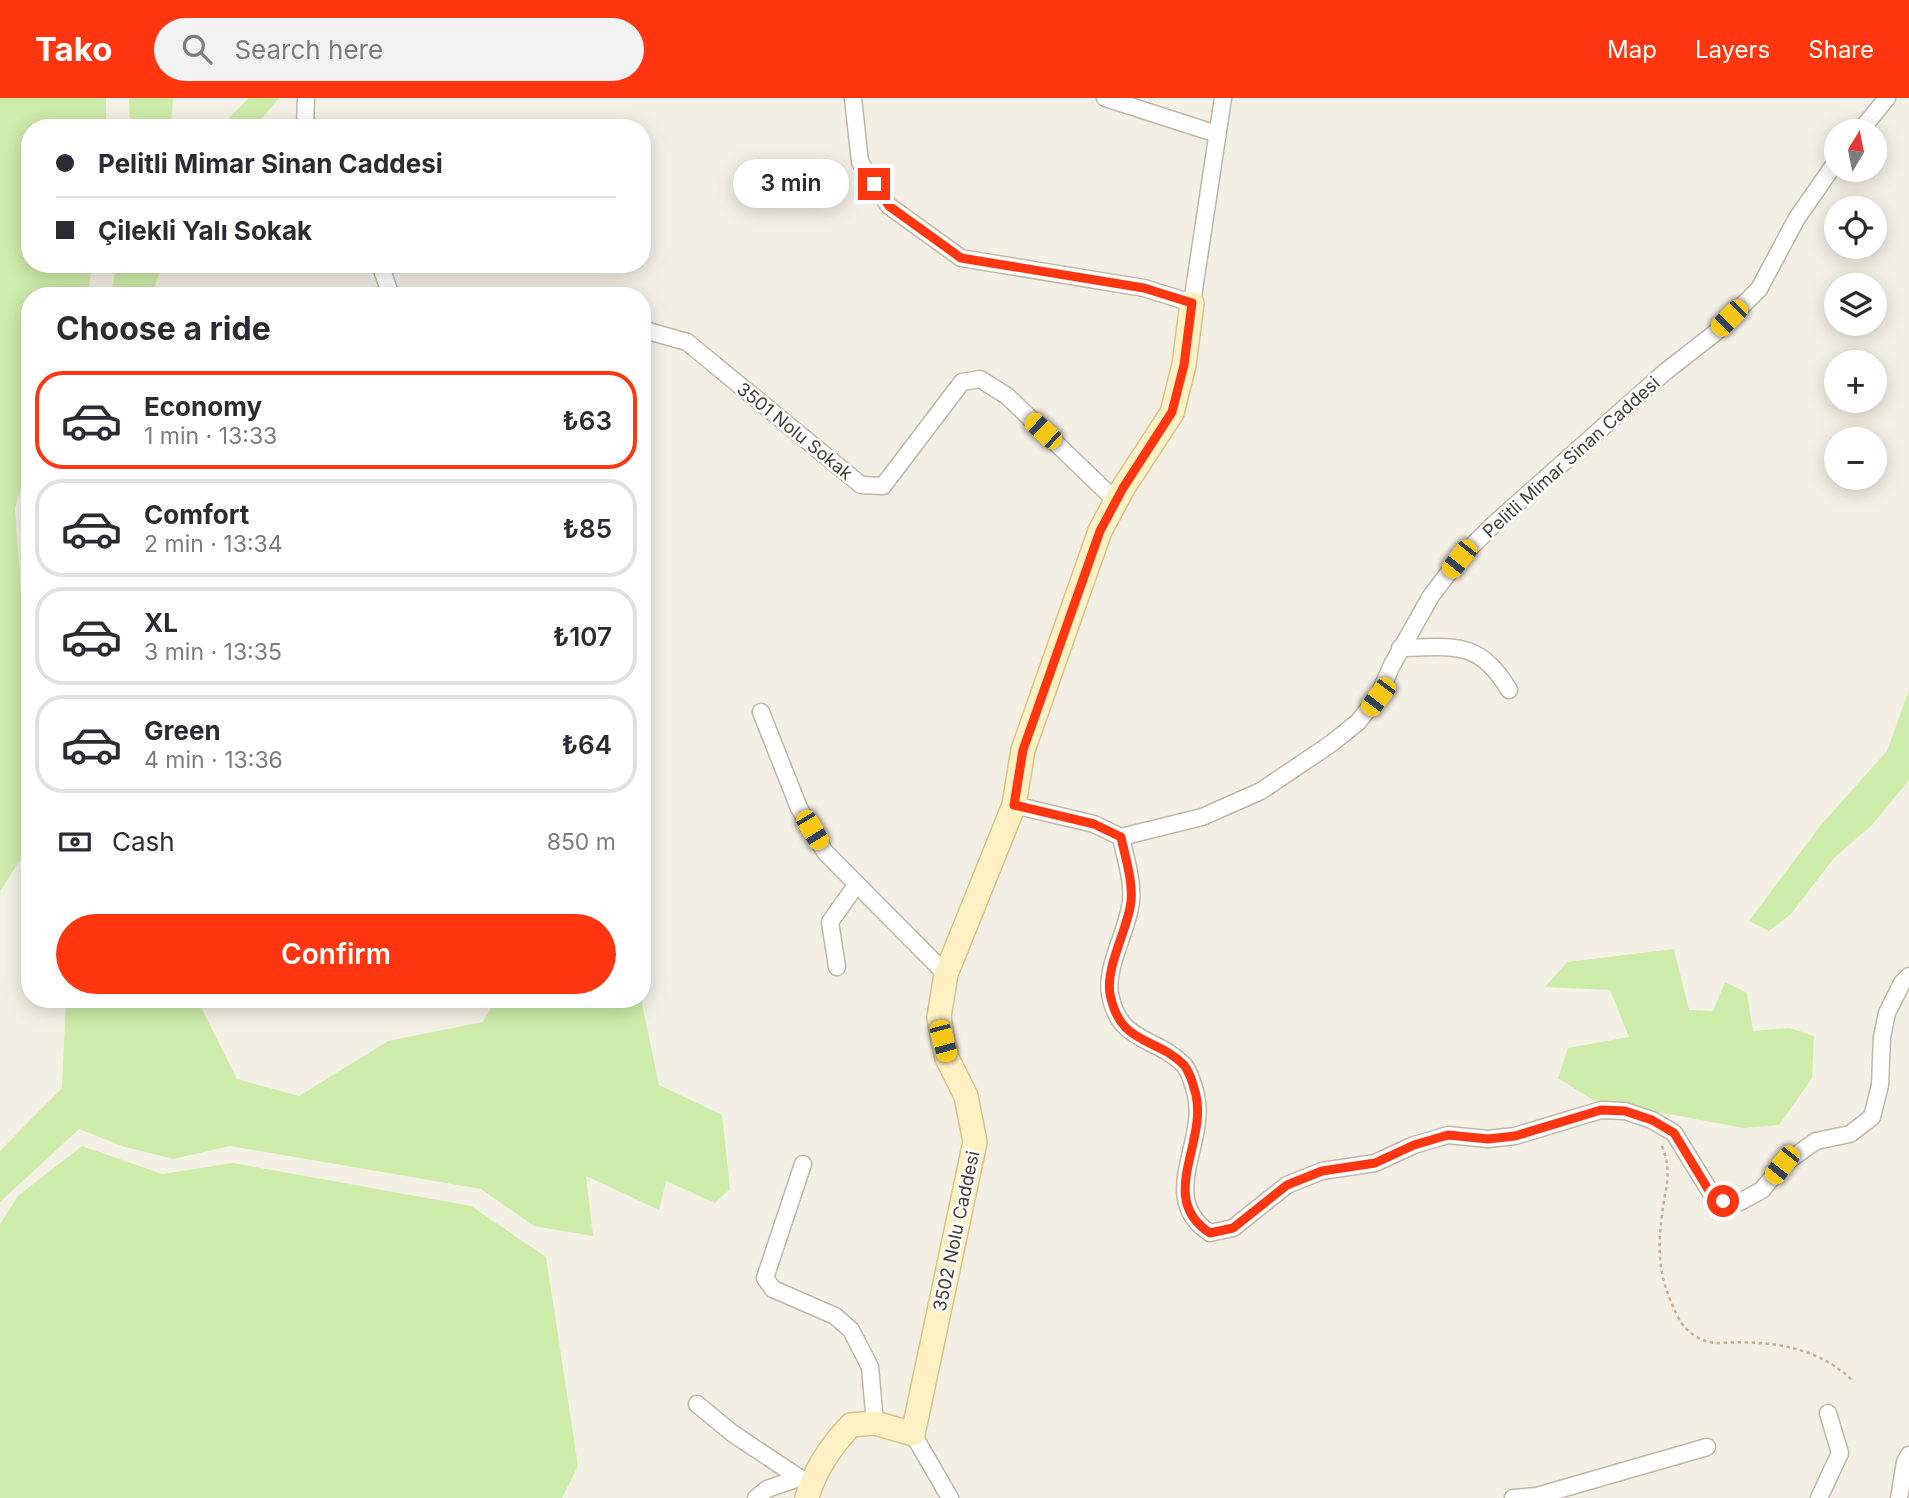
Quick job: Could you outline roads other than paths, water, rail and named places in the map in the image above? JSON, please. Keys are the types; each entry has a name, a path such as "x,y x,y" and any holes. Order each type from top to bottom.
{"street":[{"path":"304,119 306,98"},
{"path":"853,98 860,162 889,206 961,258 1144,288 1192,303 1223,98"},
{"path":"1105,98 1217,134"},
{"path":"1870,119 1887,98"},
{"name":"Pelitli Mimar Sinan Caddesi","path":"1121,837 1202,817 1261,790 1332,743 1358,722 1378,697 1400,648 1431,596 1459,559 1665,372 1715,332 1759,289 1797,218 1824,179"},
{"name":"3502 Nolu Caddesi","path":"914,1434 975,1142 966,1096 947,1058 943,1041 939,1017 946,974 1014,805 1018,772 1028,738 1100,531 1172,412 1184,365 1192,303"},
{"name":"3501 Nolu Sokak","path":"651,332 687,342 861,485 883,486 962,382 980,379 1006,396 1116,501"},
{"path":"1400,648 1447,647 1476,653 1496,668 1508,690"},
{"path":"761,712 799,808 825,852 946,974"},
{"path":"1014,805 1094,824 1121,837 1131,901 1118,944 1109,991 1117,1018 1133,1035 1185,1066 1196,1095 1198,1124 1184,1189 1188,1212 1197,1225 1210,1233 1233,1228 1287,1185 1322,1171 1375,1163 1414,1145 1448,1135 1488,1139 1515,1136 1601,1110 1625,1111 1652,1120 1674,1133 1711,1194 1723,1201 1740,1202 1762,1190 1782,1165 1816,1141 1850,1134 1872,1117 1880,1085 1886,1013 1902,983 1909,976"},
{"path":"836,967 830,922 857,884"},
{"path":"803,1164 765,1278 773,1289 835,1316 851,1330 870,1367 875,1423"},
{"path":"697,1404 806,1487"},
{"path":"1819,1498 1840,1453 1828,1413"},
{"path":"806,1487 836,1442 852,1426 875,1423 914,1434 950,1498"},
{"path":"1513,1498 1558,1494 1707,1447"},
{"path":"1899,1498 1905,1462 1909,1455"},
{"path":"756,1498 768,1489 806,1487"}]}
